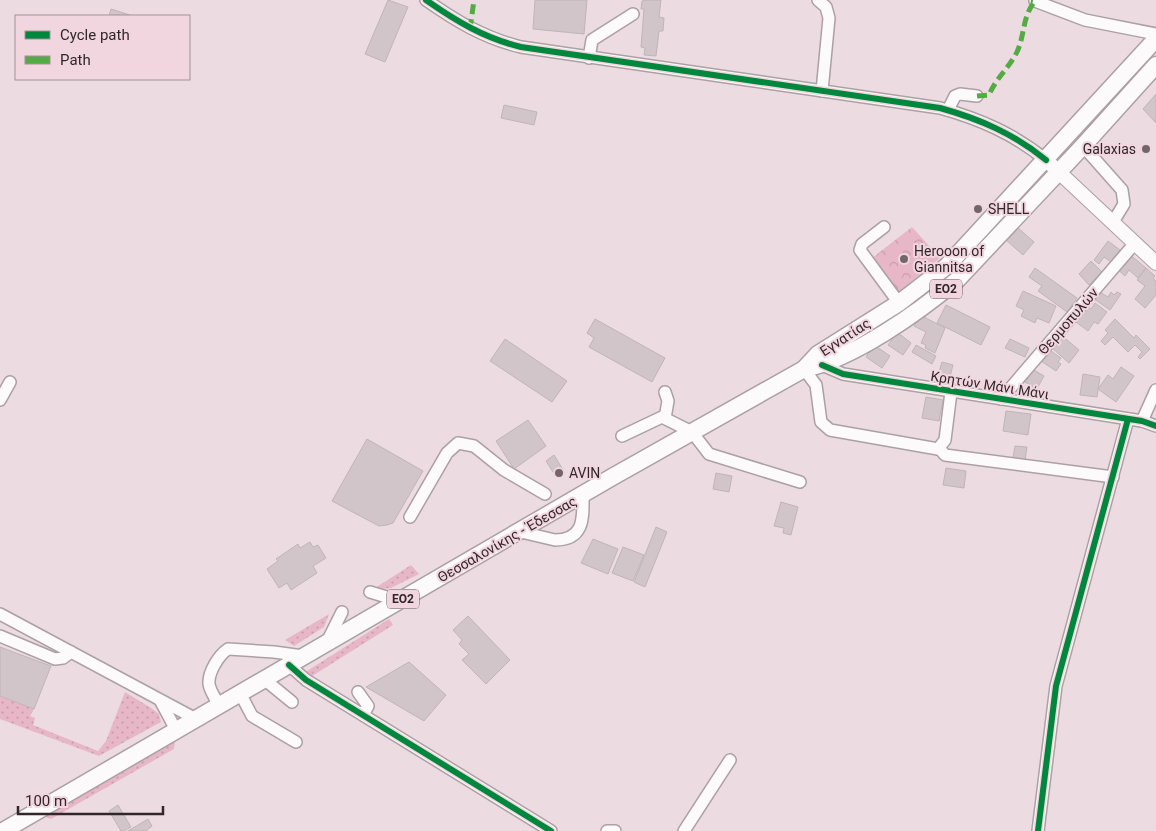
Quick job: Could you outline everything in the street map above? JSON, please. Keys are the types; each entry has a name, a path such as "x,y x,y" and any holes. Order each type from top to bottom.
{"highway":[{"name":"Εγνατίας","path":"804,369 818,354 899,303 947,266 1156,39"},
{"name":"Εγνατίας","path":"804,369 822,365 842,355 938,296 977,260 1060,172 1156,65"},
{"name":"Θεσσαλονίκης - Έδεσσας","path":"3,831 327,642 804,369"}],"main road":[{"path":"1046,160 1156,263"}],"street":[{"path":"426,0 470,29 500,42 589,58 948,110 1013,136 1046,160"},
{"path":"818,0 826,7 829,18 822,91"},
{"path":"1035,1 1086,20 1140,29 1156,34"},
{"path":"589,58 592,40 633,14"},
{"path":"948,110 955,96 960,94 977,96"},
{"path":"1083,146 1122,190 1124,204 1113,222"},
{"path":"884,227 862,244 860,250 899,303"},
{"name":"Θερμοπυλών","path":"1001,399 1135,243"},
{"path":"842,355 853,376"},
{"name":"Κρητών Μάνι Μάνι","path":"822,365 828,369 853,376 1142,421 1156,426"},
{"path":"804,369 816,385 821,422 830,430 939,448 945,455 972,460 1112,477"},
{"path":"0,400 10,382"},
{"path":"1142,421 1156,390"},
{"path":"665,418 668,401 666,392"},
{"path":"939,448 945,440 951,392"},
{"path":"622,436 658,417 665,418 692,432 710,454 800,482"},
{"path":"1038,831 1056,686 1128,419"},
{"path":"410,517 447,453 453,446 462,443 474,446 504,470 545,494"},
{"path":"521,532 561,540 578,531 583,523 583,495"},
{"path":"370,592 400,601"},
{"path":"327,642 342,612"},
{"path":"0,614 196,719"},
{"path":"0,636 55,658 63,658 71,652"},
{"path":"219,706 209,686 210,678 220,657 228,649 274,652 296,661 301,677 551,831"},
{"path":"264,680 292,702"},
{"path":"358,692 368,706 363,715"},
{"path":"240,694 255,719 296,742"},
{"path":"160,700 176,730"},
{"path":"684,831 730,760"},
{"path":"607,831 615,831"}],"green space":[{"path":"912,227 940,258 896,294 872,258"},
{"path":"411,565 419,574 391,588 372,590"},
{"path":"329,614 324,627 294,646 285,640"},
{"path":"389,619 393,625 309,678 306,674 307,671"},
{"path":"125,692 159,714 161,722 99,756 0,719 0,696 34,709 30,716 35,718 33,725 98,751 106,741"},
{"path":"175,741 174,749 51,819 42,815"}],"building":[{"path":"388,0 408,7 385,62 365,54"},
{"path":"535,0 587,0 584,34 533,29"},
{"path":"661,0 659,17 664,18 663,31 659,31 656,56 644,55 645,48 641,47 644,9 641,9 642,1"},
{"path":"111,9 130,15 109,15"},
{"path":"1156,94 1156,123 1143,109"},
{"path":"504,105 537,112 534,125 501,118"},
{"path":"1017,227 1034,242 1023,255 1006,240"},
{"path":"1108,241 1120,250 1111,262 1104,257 1099,264 1094,260"},
{"path":"1128,253 1146,268 1138,278 1129,270 1125,276 1116,268"},
{"path":"1091,261 1102,272 1089,285 1079,274"},
{"path":"1035,268 1077,298 1067,312 1038,291 1042,286 1029,277"},
{"path":"1146,268 1155,276 1153,278 1156,281 1156,295 1145,308 1135,299 1145,286 1137,280"},
{"path":"1023,291 1056,306 1049,323 1037,318 1035,323 1021,316 1024,310 1016,306"},
{"path":"1098,291 1108,297 1111,292 1114,295 1117,292 1121,294 1110,310 1093,298"},
{"path":"1095,303 1107,312 1098,324 1094,322 1088,331 1076,322 1087,306 1091,309"},
{"path":"946,305 990,327 981,345 937,323"},
{"path":"920,315 945,328 935,353 925,348 926,345 921,343 926,332 914,326"},
{"path":"595,319 665,358 652,382 589,347 594,338 587,333"},
{"path":"1115,319 1134,338 1136,335 1150,349 1140,359 1138,357 1142,352 1135,345 1128,352 1113,337 1105,345 1101,341 1108,333 1105,330"},
{"path":"897,332 911,343 903,355 888,345"},
{"path":"1061,335 1079,350 1069,363 1051,347"},
{"path":"505,339 567,381 552,402 490,361"},
{"path":"1010,339 1029,348 1025,357 1005,348"},
{"path":"874,345 890,356 882,368 866,357"},
{"path":"916,345 936,356 932,364 912,352"},
{"path":"1048,349 1061,358 1058,362 1061,364 1056,371 1041,361"},
{"path":"942,362 953,365 949,381 937,378"},
{"path":"1121,367 1134,376 1116,402 1098,389 1108,375 1113,379"},
{"path":"1032,369 1044,376 1034,394 1027,390 1030,385 1025,382"},
{"path":"1083,374 1100,377 1097,397 1080,395"},
{"path":"926,397 943,400 939,421 922,418"},
{"path":"1006,411 1031,414 1028,435 1003,431"},
{"path":"528,420 546,446 514,469 496,441"},
{"path":"367,439 423,471 393,523 387,525 379,526 332,501"},
{"path":"1015,446 1027,447 1025,460 1013,458"},
{"path":"554,455 565,473 557,478 546,461"},
{"path":"946,468 966,471 964,488 943,485"},
{"path":"716,473 732,476 729,492 713,489"},
{"path":"781,502 798,507 791,535 783,533 784,528 774,526"},
{"path":"656,527 667,532 645,587 634,582"},
{"path":"593,539 618,549 608,574 581,563"},
{"path":"310,542 313,547 318,545 326,558 313,566 317,573 291,590 287,583 279,588 267,569 278,561 276,559 298,544 300,548"},
{"path":"623,547 644,555 633,581 612,573"},
{"path":"468,616 510,660 486,684 462,660 469,654 459,644 462,640 453,630"},
{"path":"0,647 51,666 34,709 0,696"},
{"path":"409,662 446,695 424,721 366,687"},
{"path":"118,805 131,827 124,831 121,831 109,811"},
{"path":"148,819 152,826 146,831 128,831"}],"marked path":[{"path":"470,29 474,0"},
{"path":"977,96 989,95 995,83 1014,58 1020,46 1028,13 1035,1 1031,0"}],"cycle path":[{"path":"426,0 471,28 495,39 521,47 940,108 996,128 1022,142 1046,160"},
{"path":"822,365 843,374 1142,421 1156,426"},
{"path":"1038,831 1056,686 1128,419"},
{"path":"289,665 306,680 551,831"}],"place":[{"name":"Galaxias","path":"1146,149"},
{"name":"SHELL","path":"978,209"},
{"name":"Herooon of Giannitsa","path":"904,259"},
{"name":"AVIN","path":"559,473"}]}
